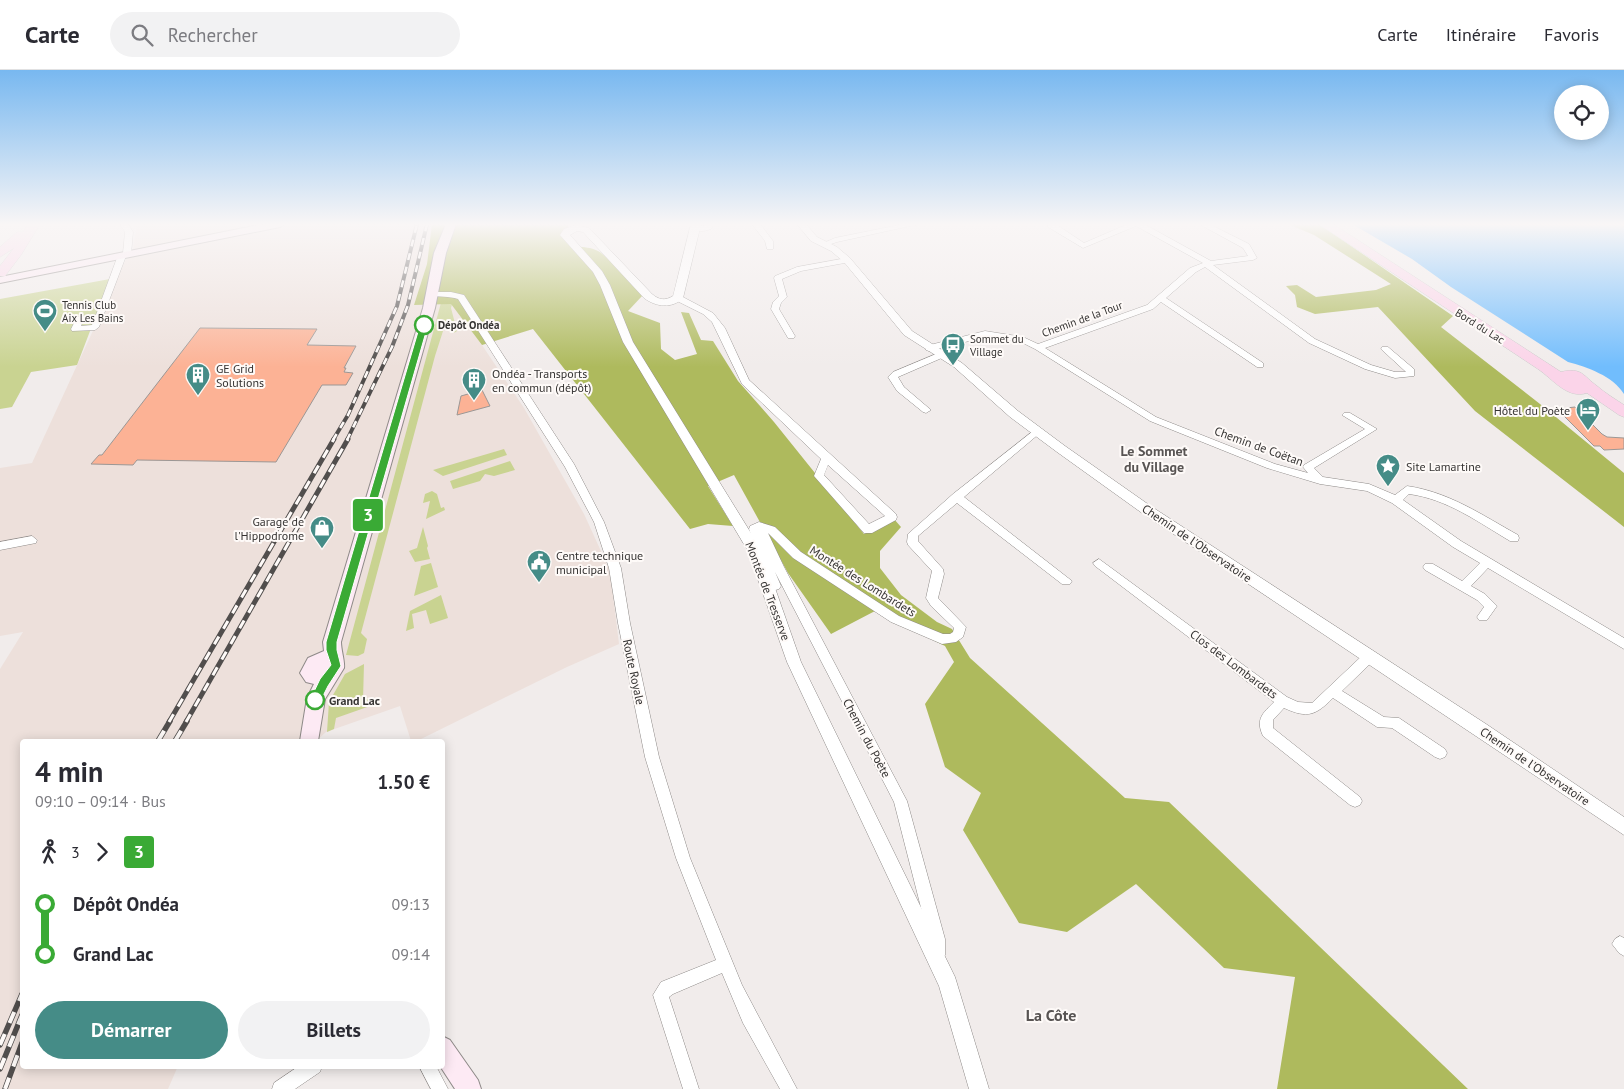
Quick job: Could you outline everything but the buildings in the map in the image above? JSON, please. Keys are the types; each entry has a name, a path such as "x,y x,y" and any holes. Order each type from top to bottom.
{"main road":[{"path":"1,275 21,275 39,272"},
{"path":"310,739 316,698 325,663 432,294 436,272"},
{"name":"Bord du Lac","path":"1400,272 1565,376"},
{"name":"Bord du Lac","path":"1405,272 1565,376"},
{"path":"1565,376 1565,386 1582,389 1624,412"},
{"path":"1582,389 1624,419"},
{"path":"445,1053 469,1089"}],"street":[{"path":"99,316 117,272"},
{"name":"Montée de Tresserve","path":"597,272 605,285 628,342 755,551 794,662 937,962 954,1004 979,1089"},
{"name":"Montée de Tresserve","path":"626,272 654,301 666,303 678,298"},
{"path":"686,272 678,298 712,316 731,350 739,373 745,382 826,459 892,517 868,530 819,476 826,459"},
{"path":"790,272 781,274 778,278 783,297 777,302 775,309 791,336"},
{"name":"Chemin de l'Observatoire","path":"857,272 908,334 958,365 1037,432 1136,503 1624,827"},
{"name":"Chemin de la Tour","path":"1038,347 1150,306 1190,272"},
{"path":"1218,272 1312,341 1368,366 1395,375 1412,374 1411,371 1385,349"},
{"name":"Route Royale","path":"432,294 451,294 461,297 570,466 599,522 615,568 624,623 657,776 692,882 749,1017 789,1089"},
{"path":"1160,298 1260,365"},
{"name":"Chemin de Coëtan","path":"929,348 985,334 1023,340 1038,347 1153,420 1271,466 1320,480 1368,488 1396,500 1457,544 1624,644"},
{"path":"926,410 900,388 893,377 941,355"},
{"path":"1320,480 1308,467 1372,429 1347,415"},
{"name":"Montée des Lombardets","path":"759,526 771,530 797,555 895,620 947,640 959,634 960,627 934,603 932,598 938,574 937,569 912,542 914,532 1037,432"},
{"path":"1396,500 1407,490 1422,491 1449,502 1514,538"},
{"path":"957,497 1066,581"},
{"path":"759,526 754,529 754,533 775,586 768,588"},
{"name":"Chemin du Poète","path":"759,526 778,567 900,801 937,939 937,962"},
{"path":"0,546 32,540"},
{"name":"Clos des Lombardets","path":"1099,562 1283,701 1299,708 1309,710 1315,708 1369,657"},
{"path":"1463,587 1487,562"},
{"path":"1429,567 1480,596 1491,606 1483,617"},
{"path":"1332,692 1382,723 1394,722 1440,753"},
{"path":"1283,701 1267,718 1266,728 1268,732 1356,801"},
{"path":"692,1089 661,995 667,988 725,964"},
{"path":"280,1089 310,1069"},
{"path":"429,1069 440,1089"}],"shaded area":[{"path":"120,272 425,272 414,305 451,304 482,345 524,408 584,514 610,571 619,644 567,667 421,739 410,739 400,706 326,732 318,739 20,739 20,1069 177,1069 168,1089 0,1089 0,669 23,632 0,636 0,468 32,463"}],"green space":[{"path":"425,272 620,272 643,295 628,311 660,323 661,349 675,360 697,354 681,312 689,313 701,340 713,341 738,381 774,422 864,534 894,519 901,527 880,551 880,568 901,595 937,622 952,629 970,658 1125,798 1169,802 1468,1089 1277,1089 1295,977 1224,968 1136,884 1067,932 1019,923 963,830 981,793 945,767 925,704 954,662 945,646 875,611 831,634 788,573 734,475 708,486 733,526 708,524 690,529 533,329 482,345 451,304 414,305"},
{"path":"1371,272 1388,272 1453,316 1441,327 1540,404 1624,473 1624,527 1475,411 1378,307 1315,314 1297,307 1295,295 1286,286 1297,285 1316,297 1376,290 1391,284"},
{"name":"Tennis Club Aix Les Bains","path":"110,279 77,365 31,372 12,407 0,409 0,299"},
{"path":"442,299 453,301 451,308 457,331 454,333 444,328 435,356 361,633 367,639 364,653 358,656 346,655"},
{"path":"504,449 507,455 443,476 433,470"},
{"path":"510,461 515,470 494,476 485,474 480,481 453,489 450,481"},
{"path":"432,491 437,494 441,508 444,507 445,510 426,519 430,501 423,503 425,494"},
{"path":"423,527 430,559 415,562 409,551 417,548"},
{"path":"431,563 438,587 414,596 421,566"},
{"path":"441,595 448,618 430,624 426,610 412,614 414,628 406,631 410,611"},
{"path":"364,664 363,700 371,698 373,705 336,718 334,729 327,732 329,702 345,674"}],"water":[{"path":"1429,272 1624,272 1624,394 1606,377 1568,362"}],"railway":[{"path":"333,440 348,415 397,306 405,272"},
{"path":"347,440 392,347 408,305 416,272"},
{"path":"169,722 334,439"},
{"path":"186,722 348,439"},
{"path":"159,739 170,721"},
{"path":"176,739 187,721"},
{"path":"0,1045 20,999"},
{"path":"0,1069 20,1020"},
{"path":"5,1089 20,1048"}],"bus line":[{"name":"3","path":"315,700 336,666 336,661 333,659 332,642 424,325"}],"place":[{"name":"Dépôt Ondéa","path":"424,325"},
{"name":"Tennis Club Aix Les Bains","path":"45,332"},
{"name":"Sommet du Village","path":"953,366"},
{"name":"GE Grid Solutions","path":"198,396"},
{"name":"Ondéa - Transports en commun (dépôt)","path":"474,401"},
{"name":"Hôtel du Poète","path":"1588,431"},
{"name":"Site Lamartine","path":"1388,487"},
{"name":"Garage de l'Hippodrome","path":"322,549"},
{"name":"Centre technique municipal","path":"539,583"},
{"name":"Grand Lac","path":"315,700"}],"district":[{"name":"Le Sommet du Village","path":"1154,460"},
{"name":"La Côte","path":"1051,1015"}]}
